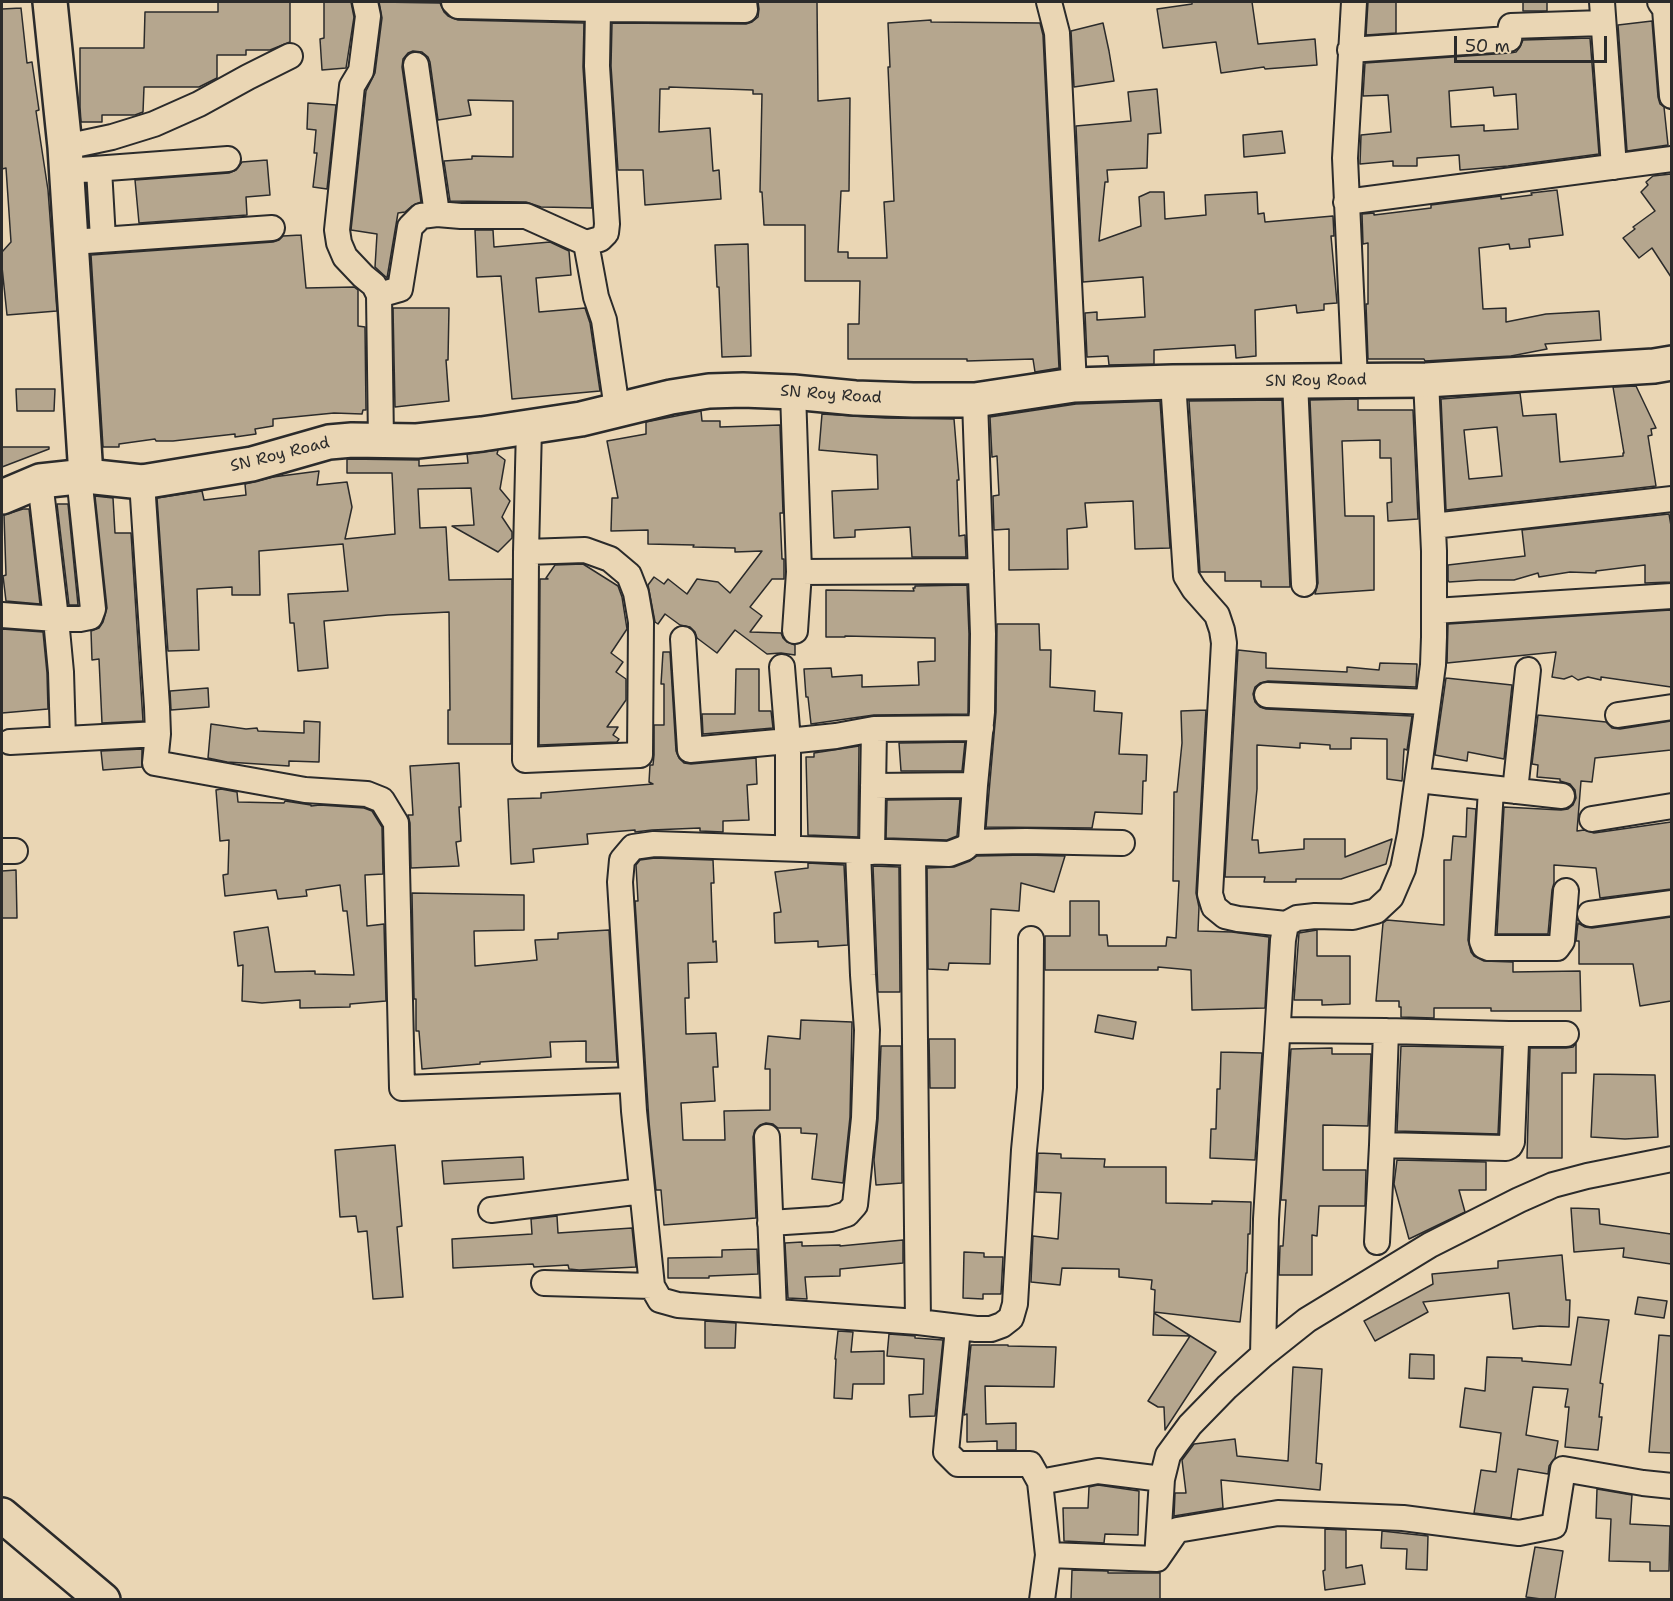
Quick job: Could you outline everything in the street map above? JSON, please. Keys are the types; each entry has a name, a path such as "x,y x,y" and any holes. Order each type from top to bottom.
{"street":[{"path":"2,615 80,619 90,617 93,609 82,476 87,240 77,162 50,2"},
{"path":"365,2 368,16 361,70 352,86 337,230 345,257 374,285 379,295 381,441"},
{"path":"454,2 458,6 745,10 744,2"},
{"path":"1354,2 1344,158 1355,380"},
{"path":"1660,2 1665,9 1671,96"},
{"path":"1051,5 1057,33 1074,385"},
{"path":"1350,50 1509,39 1511,26 1605,7 1614,167"},
{"path":"379,295 400,289 410,227 421,216 437,214 526,216 586,243 600,239 606,233 597,66 598,9"},
{"path":"77,162 112,137 154,124 199,104 290,56"},
{"path":"416,65 437,214"},
{"path":"77,162 228,159"},
{"path":"1346,202 1671,159"},
{"path":"87,240 272,228"},
{"path":"586,243 596,297 604,320 617,409"},
{"name":"SN Roy Road","path":"2,497 40,481 82,476 142,482 252,464 329,442 417,441 482,434 581,419 671,397 709,391 793,392 878,399 975,400 1074,385 1426,380 1654,366 1671,363"},
{"path":"1173,382 1186,576 1216,615 1224,643 1210,894 1214,907 1225,916 1286,924 1297,918 1353,917 1376,911 1391,897 1403,869 1418,780 1433,665 1433,526 1426,380"},
{"path":"1295,381 1304,584"},
{"path":"793,392 799,572 795,631"},
{"path":"975,400 983,634 981,728 971,842 965,848 949,854 654,844 633,848 622,860 620,882 632,1080 652,1286 660,1300 678,1305 918,1322 958,1328 991,1329 1011,1318 1015,1304 1030,1088 1031,939"},
{"path":"526,552 585,550 610,559 629,575 636,593 641,622 640,755 525,760 526,552 529,427"},
{"path":"40,481 61,672 63,739"},
{"path":"142,482 158,734 155,763 305,790 367,794 382,800 396,823 402,1088 632,1080"},
{"path":"1433,526 1671,499"},
{"path":"799,572 981,571"},
{"path":"1434,611 1671,596"},
{"path":"683,639 690,750 836,736 874,729 981,728"},
{"path":"782,667 788,741 788,848"},
{"path":"1515,791 1528,670"},
{"path":"1267,694 1428,702"},
{"path":"1618,715 1671,707"},
{"path":"770,1223 831,1219 848,1214 855,1205 864,1118 867,1030 863,975 865,851 873,786 874,729"},
{"path":"10,742 158,734"},
{"path":"1418,780 1562,796"},
{"path":"873,786 975,785"},
{"path":"1491,789 1482,941 1484,946 1489,948 1557,948 1562,941 1566,891"},
{"path":"1592,819 1671,806"},
{"path":"971,842 1122,843"},
{"path":"914,853 918,1322"},
{"path":"1590,914 1671,903"},
{"path":"1263,1355 1266,1219 1283,940 1286,924"},
{"path":"1278,1030 1566,1034"},
{"path":"1377,1242 1386,1031"},
{"path":"1382,1145 1506,1148 1510,1146 1516,1043 1509,1034"},
{"path":"767,1137 774,1312"},
{"path":"1156,1559 1162,1479 1168,1455 1190,1425 1227,1387 1306,1320 1430,1245 1553,1185 1671,1159"},
{"path":"491,1209 642,1191"},
{"path":"544,1282 652,1286"},
{"path":"958,1328 946,1452 958,1464 1030,1464 1040,1482 1048,1555 1042,1599"},
{"path":"1156,1559 1177,1530 1278,1513 1403,1518 1519,1533 1554,1526 1563,1469 1671,1486"},
{"path":"1040,1482 1098,1471 1162,1479"},
{"path":"2,1515 103,1599"},
{"path":"1048,1555 1156,1559"}],"building":[{"path":"218,2 290,2 290,42 270,50 246,50 246,55 217,55 217,78 199,87 144,87 143,112 135,115 102,115 102,122 81,122 80,48 144,48 145,12 218,12"},
{"path":"324,2 351,2 354,17 346,68 322,70 320,39 324,38"},
{"path":"379,2 440,3 448,16 458,20 584,23 583,67 592,208 541,207 526,202 450,201 444,161 472,159 472,156 513,157 513,101 468,100 471,115 438,120 430,62 422,52 413,51 403,59 402,67 421,202 405,212 398,213 387,278 375,267 377,234 351,230 366,91 375,73 382,18"},
{"path":"758,2 817,2 818,101 850,98 849,191 841,191 838,252 848,252 848,258 887,258 884,202 894,201 888,23 931,20 931,22 1040,23 1043,35 1059,368 1035,372 1033,359 967,361 967,359 848,359 848,324 859,324 860,281 805,281 805,225 764,225 762,192 760,192 762,94 753,94 753,90 669,87 669,89 660,89 659,132 710,128 713,171 719,170 721,199 645,205 643,170 618,170 611,66 612,23 746,24 758,17"},
{"path":"1192,2 1252,2 1258,44 1315,39 1317,65 1265,69 1264,67 1221,73 1216,42 1163,48 1157,9 1192,4"},
{"path":"1368,2 1396,2 1396,33 1366,35"},
{"path":"1523,2 1547,2 1547,11 1523,11"},
{"path":"21,8 27,63 32,62 39,110 36,111 48,190 57,311 7,315 2,252 11,242 6,168 2,169 2,9"},
{"path":"1652,21 1658,97 1660,104 1664,107 1668,145 1627,151 1618,25"},
{"path":"1103,23 1114,81 1074,87 1071,31"},
{"path":"1590,38 1599,154 1460,170 1459,155 1417,158 1417,166 1393,166 1393,161 1360,164 1361,135 1391,132 1388,95 1363,96 1365,63 1510,53 1516,52 1523,40","holes":["1493,87 1494,96 1516,94 1518,129 1484,131 1484,125 1451,127 1449,91"]},
{"path":"1157,89 1161,133 1148,134 1147,168 1107,170 1108,182 1105,182 1099,241 1141,226 1139,197 1150,192 1164,192 1165,219 1206,215 1205,195 1257,192 1258,214 1264,213 1265,222 1333,216 1334,236 1331,236 1337,303 1324,304 1324,310 1297,313 1296,305 1255,310 1256,356 1236,358 1235,345 1154,350 1154,364 1109,365 1108,356 1087,357 1085,313 1097,312 1097,320 1145,317 1143,277 1083,282 1076,126 1131,121 1128,92"},
{"path":"308,103 336,105 327,189 313,187 317,153 314,153 316,130 307,129"},
{"path":"1282,131 1285,153 1244,157 1243,135"},
{"path":"267,160 270,195 246,197 247,215 139,223 135,180 229,173 236,170 242,162"},
{"path":"1671,174 1671,277 1652,248 1639,258 1623,238 1635,229 1633,227 1655,211 1641,192 1648,185 1646,182 1653,176"},
{"path":"1557,190 1563,235 1529,239 1530,247 1510,249 1509,244 1479,248 1483,309 1506,308 1506,322 1546,314 1599,311 1601,340 1545,344 1547,349 1511,356 1425,361 1424,359 1368,359 1366,304 1368,304 1368,243 1363,244 1362,214 1374,213 1374,215 1431,208 1431,205 1501,196 1501,199"},
{"path":"475,230 493,230 494,247 550,242 569,251 571,275 536,278 539,312 585,308 590,323 600,391 512,399 501,276 477,277"},
{"path":"301,235 306,288 354,287 358,290 358,326 365,327 366,410 363,410 362,414 334,413 273,419 273,426 255,429 256,434 235,437 235,434 173,441 156,441 155,439 119,444 119,447 103,447 91,255 273,242 283,236"},
{"path":"748,244 751,356 722,357 715,245"},
{"path":"393,308 449,308 448,360 446,360 449,401 395,407"},
{"path":"1636,386 1656,428 1651,429 1652,435 1648,436 1656,486 1446,510 1441,399 1520,393 1523,416 1556,414 1560,462 1623,456 1613,387","holes":["1497,427 1502,476 1469,479 1464,430"]},
{"path":"16,389 55,389 54,411 17,411"},
{"path":"1358,399 1358,410 1413,410 1418,519 1388,521 1387,503 1392,502 1391,458 1380,458 1380,440 1342,441 1345,516 1374,516 1374,590 1315,594 1318,583 1310,400"},
{"path":"1282,400 1290,587 1261,587 1261,581 1225,581 1225,572 1200,572 1189,401"},
{"path":"1160,401 1170,548 1135,549 1133,501 1085,503 1087,527 1067,529 1068,569 1009,570 1009,529 994,530 993,496 999,495 997,456 992,457 990,417 1076,404"},
{"path":"701,411 702,421 720,421 720,427 780,425 783,513 780,513 784,579 772,579 750,607 762,616 750,632 781,633 787,642 795,645 795,655 767,654 735,630 717,653 697,638 690,627 680,625 665,614 658,624 655,622 648,585 654,577 664,584 668,579 687,594 697,579 718,582 730,593 762,551 735,552 735,548 648,544 648,530 611,531 612,498 618,498 607,441 646,434 646,422"},
{"path":"822,414 954,419 959,480 957,480 959,536 965,535 966,557 912,557 910,527 855,530 855,537 834,538 832,491 878,489 877,455 819,450"},
{"path":"2,447 49,447 49,449 2,467"},
{"path":"498,450 497,454 505,460 500,489 510,501 502,517 512,532 512,538 498,552 452,526 474,525 471,488 418,489 420,528 446,527 449,580 512,579 511,744 448,744 449,612 324,621 328,668 298,671 294,623 290,623 288,594 348,591 343,544 259,551 260,595 232,595 232,587 197,589 199,650 168,651 157,498 202,491 204,500 246,495 245,484 273,477 319,471 317,485 347,482 352,507 345,539 395,534 392,473 347,473 347,459 419,460 419,466 468,463 467,454"},
{"path":"95,496 113,498 115,533 131,533 143,721 102,723 99,659 92,660 91,631 99,628 107,608"},
{"path":"57,504 68,504 78,605 69,605"},
{"path":"29,509 40,604 6,601 3,576 6,575 4,515"},
{"path":"1669,514 1671,582 1645,583 1645,565 1596,571 1596,573 1570,572 1539,577 1538,573 1514,580 1449,582 1448,580 1448,565 1525,556 1522,530"},
{"path":"583,564 618,586 622,597 627,629 611,653 623,662 616,672 626,679 626,700 607,727 618,727 613,735 619,739 617,742 539,745 540,579 548,579 546,578 555,565"},
{"path":"967,585 968,714 874,715 811,724 804,669 831,668 832,677 862,675 862,687 919,685 918,662 935,661 935,638 826,637 826,590 914,591 915,586"},
{"path":"1671,610 1671,687 1601,677 1601,680 1588,677 1578,680 1572,676 1564,679 1552,677 1556,652 1447,663 1448,624"},
{"path":"997,624 1039,624 1040,650 1051,650 1050,687 1095,691 1094,711 1122,713 1119,754 1147,755 1142,814 1095,812 1092,828 986,827 996,712"},
{"path":"2,629 43,632 48,709 2,713"},
{"path":"1238,650 1266,653 1266,668 1347,672 1347,667 1379,670 1380,663 1417,664 1416,687 1268,681 1255,687 1253,694 1255,702 1266,709 1412,716 1407,750 1404,749 1402,781 1387,779 1387,739 1351,738 1351,749 1330,749 1330,745 1300,743 1300,748 1257,745 1257,789 1252,840 1258,840 1259,853 1304,849 1304,839 1345,839 1345,857 1392,839 1386,864 1341,879 1264,882 1265,877 1225,877"},
{"path":"663,652 670,652 676,751 679,758 684,763 691,764 756,758 757,784 747,785 749,820 723,821 723,832 700,831 700,828 587,834 588,844 533,849 534,862 511,864 508,799 541,798 541,793 653,784 649,782 650,765 653,765 654,755 654,725 664,725 664,684 661,684"},
{"path":"736,669 759,669 759,711 771,711 773,728 703,734 702,714 735,714"},
{"path":"1446,678 1512,685 1504,759 1468,752 1467,761 1435,755"},
{"path":"208,688 209,707 171,710 170,691"},
{"path":"1206,710 1196,893 1199,907 1198,931 1232,932 1269,937 1265,1008 1192,1010 1191,970 1158,967 1158,970 1045,970 1045,936 1070,936 1070,901 1099,901 1099,935 1107,935 1108,946 1166,946 1167,937 1176,938 1179,881 1173,881 1174,792 1177,792 1182,743 1181,711"},
{"path":"1538,715 1606,722 1612,728 1620,729 1671,721 1671,750 1595,758 1592,782 1581,781 1577,831 1584,830 1594,833 1671,822 1671,889 1600,898 1596,868 1554,865 1548,934 1497,934 1504,807 1561,810 1573,805 1576,798 1575,790 1570,784 1560,779 1537,777 1538,765 1532,764"},
{"path":"304,721 320,722 319,762 289,761 289,766 227,762 208,758 211,724 246,729 257,728 258,731 304,733"},
{"path":"965,742 962,771 901,771 899,743"},
{"path":"859,746 858,837 808,835 806,757 814,757 814,753"},
{"path":"142,749 142,767 103,770 101,751"},
{"path":"459,763 461,841 456,842 459,866 411,868 408,815 413,815 410,766"},
{"path":"216,790 237,792 238,802 284,803 285,801 311,806 364,808 372,811 382,827 383,874 365,875 367,926 384,924 386,1001 350,1004 350,1007 300,1008 300,1000 262,1003 242,1001 243,965 238,966 234,932 268,927 275,972 315,971 315,974 354,975 347,911 343,911 340,885 306,890 307,896 278,899 276,890 225,896 223,875 228,874 229,840 220,841"},
{"path":"960,799 957,836 947,840 886,838 887,800"},
{"path":"1467,808 1476,809 1468,940 1471,952 1484,961 1513,962 1513,972 1580,971 1581,1011 1491,1011 1491,1008 1434,1008 1434,1018 1401,1017 1399,1001 1376,1001 1383,923 1387,920 1444,925 1444,860 1451,860 1453,836 1466,837"},
{"path":"977,856 1065,856 1054,892 1021,883 1019,911 991,909 990,964 949,963 948,970 928,969 927,868 954,867"},
{"path":"655,858 713,860 714,883 711,883 713,942 716,941 717,962 688,963 689,998 685,998 686,1034 716,1033 718,1067 713,1067 715,1101 681,1103 683,1140 725,1140 724,1111 770,1110 770,1069 765,1069 768,1036 800,1039 801,1020 852,1022 850,1117 843,1183 812,1179 817,1134 801,1133 801,1128 778,1128 766,1123 755,1130 753,1137 756,1218 664,1225 661,1190 656,1190 649,1122 635,901 638,901 636,865 640,860"},
{"path":"808,863 844,865 848,945 818,947 818,941 775,943 774,913 781,912 775,872 808,868"},
{"path":"873,866 899,867 900,992 878,992"},
{"path":"16,870 17,918 2,918 2,871"},
{"path":"412,893 524,895 524,930 474,931 475,966 537,960 535,940 558,939 558,933 609,930 617,1062 586,1062 586,1041 550,1042 551,1057 422,1069 419,1031 416,1031 416,999 414,999"},
{"path":"1671,917 1671,1001 1640,1006 1633,964 1579,964 1579,941 1576,941 1578,923 1592,928"},
{"path":"1317,930 1317,956 1350,956 1350,1004 1322,1005 1322,1000 1294,1000 1299,933"},
{"path":"1098,1015 1136,1022 1133,1039 1095,1032"},
{"path":"929,1039 955,1039 955,1088 930,1088"},
{"path":"1576,1043 1576,1073 1562,1073 1562,1158 1527,1158 1530,1048 1566,1048 1573,1047"},
{"path":"881,1046 901,1046 902,1183 876,1185 874,1160"},
{"path":"1401,1046 1502,1048 1498,1134 1397,1131"},
{"path":"1332,1048 1332,1054 1371,1054 1368,1126 1323,1125 1323,1170 1366,1170 1365,1206 1319,1206 1317,1236 1312,1235 1312,1275 1279,1275 1286,1200 1281,1200 1291,1049"},
{"path":"1221,1052 1262,1053 1255,1160 1210,1158 1211,1129 1216,1129"},
{"path":"1594,1074 1655,1075 1658,1137 1625,1139 1591,1137"},
{"path":"395,1145 402,1226 397,1227 403,1297 373,1299 367,1231 358,1232 356,1216 340,1217 335,1150"},
{"path":"1038,1153 1061,1154 1061,1158 1105,1159 1104,1167 1166,1167 1166,1203 1251,1202 1247,1273 1240,1322 1154,1312 1155,1290 1151,1289 1152,1280 1119,1277 1119,1269 1062,1268 1060,1285 1031,1282 1033,1236 1058,1239 1061,1193 1036,1192"},
{"path":"523,1157 524,1179 444,1184 442,1161"},
{"path":"1397,1160 1486,1162 1486,1190 1459,1190 1465,1212 1409,1239 1394,1184"},
{"path":"1571,1208 1599,1209 1600,1224 1671,1234 1671,1264 1623,1257 1624,1248 1574,1252"},
{"path":"557,1216 558,1233 632,1228 636,1267 579,1270 569,1269 568,1265 534,1267 533,1264 453,1268 452,1239 532,1234 531,1219"},
{"path":"903,1240 903,1263 840,1269 840,1276 805,1277 807,1299 788,1298 785,1243 802,1242 802,1246 840,1246"},
{"path":"757,1249 758,1274 709,1276 709,1278 668,1278 668,1258 722,1257 722,1250"},
{"path":"964,1252 984,1253 984,1257 1003,1257 1001,1294 983,1294 983,1299 963,1298"},
{"path":"1562,1255 1566,1300 1570,1300 1569,1327 1540,1326 1513,1329 1509,1293 1423,1302 1428,1312 1375,1341 1364,1321 1433,1284 1432,1274 1498,1268 1498,1261"},
{"path":"1638,1297 1667,1301 1664,1318 1635,1314"},
{"path":"1154,1313 1216,1352 1165,1430 1164,1407 1158,1407 1148,1401 1190,1336 1153,1335"},
{"path":"1578,1317 1609,1320 1600,1383 1603,1384 1598,1450 1565,1447 1569,1407 1565,1407 1568,1389 1533,1387 1526,1435 1558,1441 1555,1458 1549,1466 1548,1474 1518,1469 1511,1518 1474,1513 1481,1470 1496,1472 1501,1433 1460,1427 1465,1388 1485,1391 1487,1357 1522,1358 1522,1361 1571,1365"},
{"path":"705,1321 736,1323 735,1348 705,1348"},
{"path":"838,1331 853,1332 851,1352 884,1351 884,1384 853,1384 852,1399 834,1398"},
{"path":"889,1334 943,1340 935,1416 910,1417 909,1395 923,1394 924,1359 887,1356"},
{"path":"1659,1335 1671,1336 1671,1453 1649,1452"},
{"path":"971,1345 1056,1347 1054,1387 985,1386 986,1424 1016,1423 1016,1450 997,1450 997,1441 967,1442 967,1414 964,1415"},
{"path":"1410,1354 1434,1355 1434,1379 1409,1378"},
{"path":"1293,1367 1322,1369 1316,1463 1322,1464 1320,1490 1221,1480 1223,1508 1174,1516 1175,1493 1186,1493 1182,1460 1194,1444 1235,1439 1237,1456 1288,1461"},
{"path":"1098,1485 1139,1491 1138,1535 1105,1534 1104,1543 1064,1541 1063,1508 1088,1508 1089,1487"},
{"path":"1597,1489 1632,1495 1630,1524 1670,1526 1669,1571 1650,1571 1650,1562 1609,1561 1611,1519 1596,1518"},
{"path":"1325,1529 1346,1530 1346,1568 1362,1565 1365,1584 1325,1590 1323,1571 1325,1570"},
{"path":"1382,1531 1428,1536 1427,1570 1406,1569 1407,1549 1381,1548"},
{"path":"1535,1547 1563,1551 1555,1599 1526,1597"},
{"path":"1072,1570 1160,1573 1160,1599 1071,1599"}]}
